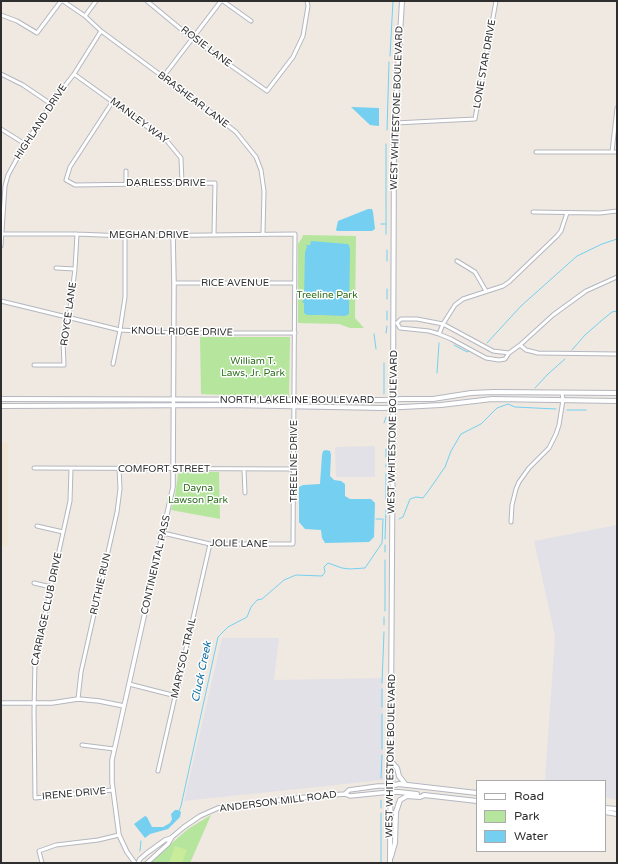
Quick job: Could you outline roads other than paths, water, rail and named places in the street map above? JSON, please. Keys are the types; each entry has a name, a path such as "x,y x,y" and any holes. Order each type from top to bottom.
{"main road":[{"name":"WEST WHITESTONE BOULEVARD","path":"390,862 393,400 396,323 393,197 395,123 402,1"},
{"name":"NORTH LAKELINE BOULEVARD","path":"1,399 393,400 433,399 494,392 617,394"},
{"name":"NORTH LAKELINE BOULEVARD","path":"1,406 228,405 394,407 440,405 492,399 617,401"},
{"path":"390,760 397,768 399,776 406,785"},
{"name":"ANDERSON MILL ROAD","path":"390,786 399,784 476,793"},
{"name":"ANDERSON MILL ROAD","path":"390,792 476,801"},
{"path":"390,862 395,842 396,812 400,800 407,796 420,797 425,795"},
{"path":"606,808 617,809"},
{"path":"606,812 617,814"}],"street":[{"path":"1,15 17,21 37,33 62,1"},
{"name":"BRASHEAR LANE","path":"62,1 85,16 101,30 236,132 256,157 263,180 263,233"},
{"path":"85,16 96,1"},
{"name":"ROSIE LANE","path":"147,1 193,39 266,91 293,57 303,36 308,6 307,1"},
{"path":"153,6 156,1"},
{"path":"163,77 222,1 251,21"},
{"name":"LONE STAR DRIVE","path":"395,123 475,119 496,1"},
{"name":"HIGHLAND DRIVE","path":"1,246 3,186 8,175 25,144 51,104 74,74 101,30"},
{"path":"1,74 23,85 51,104"},
{"name":"MANLEY WAY","path":"74,74 167,141 176,150 181,158 182,183"},
{"name":"DARLESS DRIVE","path":"113,101 70,167 66,180 75,185 126,183 215,183 214,234"},
{"path":"612,152 617,108"},
{"path":"1,129 25,144"},
{"path":"536,152 617,152"},
{"path":"126,171 126,183"},
{"path":"533,212 600,214 617,211"},
{"path":"439,334 443,324 455,306 463,299 503,286 509,282 557,236 561,231 567,213"},
{"name":"MEGHAN DRIVE","path":"2,234 77,234 125,236 263,233 295,234"},
{"name":"ROYCE LANE","path":"34,364 64,365 63,341 69,317 75,269 77,234"},
{"name":"TREELINE DRIVE","path":"293,544 295,234"},
{"name":"CONTINENTAL PASS","path":"137,863 124,847 119,835 112,771 114,749 173,487 174,235"},
{"path":"113,364 126,297 125,236"},
{"path":"457,261 475,272 486,291"},
{"path":"56,268 75,269"},
{"path":"509,353 493,350 443,324 401,318 396,323 400,328 429,331 439,334 490,360 504,359 553,315 586,291 617,277"},
{"name":"RICE AVENUE","path":"174,283 295,283"},
{"name":"KNOLL RIDGE DRIVE","path":"1,301 120,330 174,333 295,333"},
{"path":"520,345 526,350 538,353 617,354"},
{"path":"511,522 512,505 516,489 524,474 553,442 559,424 563,400 562,393"},
{"name":"COMFORT STREET","path":"34,468 294,469"},
{"name":"RUTHIE RUN","path":"78,699 80,677 117,512 120,489 119,468"},
{"name":"CARRIAGE CLUB DRIVE","path":"35,798 35,660 70,501 71,469"},
{"path":"244,469 245,494"},
{"path":"37,526 63,532"},
{"name":"JOLIE LANE","path":"162,533 210,544 293,544"},
{"name":"MARYSOL TRAIL","path":"158,771 210,544"},
{"path":"34,583 51,587"},
{"path":"129,684 176,696"},
{"path":"1,703 52,703 78,699 124,706"},
{"path":"82,745 114,749"},
{"name":"ANDERSON MILL ROAD","path":"345,794 349,790 390,786"},
{"name":"IRENE DRIVE","path":"35,798 113,790"},
{"name":"ANDERSON MILL ROAD","path":"137,863 147,853 200,816 218,808 294,798 345,794 350,796 390,792"},
{"path":"42,863 39,851 56,845 98,840 119,835"},
{"name":"ANDERSON MILL ROAD","path":"147,863 168,844 172,837"}],"water":[{"path":"351,107 379,108 379,126 370,125"},
{"path":"368,209 372,209 373,212 375,229 372,231 336,230 338,221"},
{"name":"Treeline Park","path":"311,241 349,245 349,314 345,316 307,315 304,313 304,303 302,302 304,299 305,252 307,247 306,245 310,245"},
{"path":"323,451 330,451 331,455 330,476 334,480 341,481 345,484 345,496 350,499 371,499 375,503 374,537 369,542 325,543 322,538 321,530 305,529 299,522 299,487 303,485 320,484 322,455"},
{"path":"175,810 181,812 180,817 168,829 150,834 145,838 134,824 145,816 152,827 163,827 170,823 172,819 171,814"}],"waterway":[{"path":"390,56 393,1"},
{"path":"387,130 389,62"},
{"path":"386,144 386,234"},
{"path":"381,224 386,224"},
{"path":"487,343 521,306 577,256 602,244 617,239"},
{"path":"387,250 387,261"},
{"path":"387,289 387,299"},
{"path":"387,311 387,320"},
{"name":"Cluck Creek","path":"572,350 585,335 601,321 612,312 617,311"},
{"path":"386,333 387,326"},
{"path":"374,334 376,349"},
{"path":"437,373 439,343"},
{"path":"454,345 467,352 469,351"},
{"name":"Cluck Creek","path":"535,388 565,359"},
{"path":"384,363 384,394"},
{"name":"Cluck Creek","path":"399,519 403,517 410,499 416,497 423,498 429,490 445,467 451,451 461,434 481,424 497,408 508,404 515,407 556,409"},
{"path":"567,410 586,410"},
{"path":"384,423 386,417"},
{"path":"386,449 386,457"},
{"path":"386,473 386,499"},
{"name":"Cluck Creek","path":"385,539 386,510"},
{"name":"Cluck Creek","path":"376,519 382,519"},
{"name":"Cluck Creek","path":"179,811 218,637 228,627 247,617 251,607 257,600 262,599 284,580 296,575 322,576 325,572 324,567 328,563 342,568 365,568 382,543 383,519"},
{"path":"385,545 385,552"},
{"path":"385,560 385,611"},
{"path":"384,617 384,625"},
{"path":"382,683 384,632"},
{"path":"382,689 382,707"},
{"path":"382,714 382,749"},
{"path":"381,778 382,755"},
{"path":"381,800 381,808"},
{"path":"381,813 381,863"},
{"name":"Cluck Creek","path":"140,851 141,841"}],"park label":[{"name":"William T. Laws, Jr. Park","path":"253,366"},
{"name":"Dayna Lawson Park","path":"198,494"}]}
